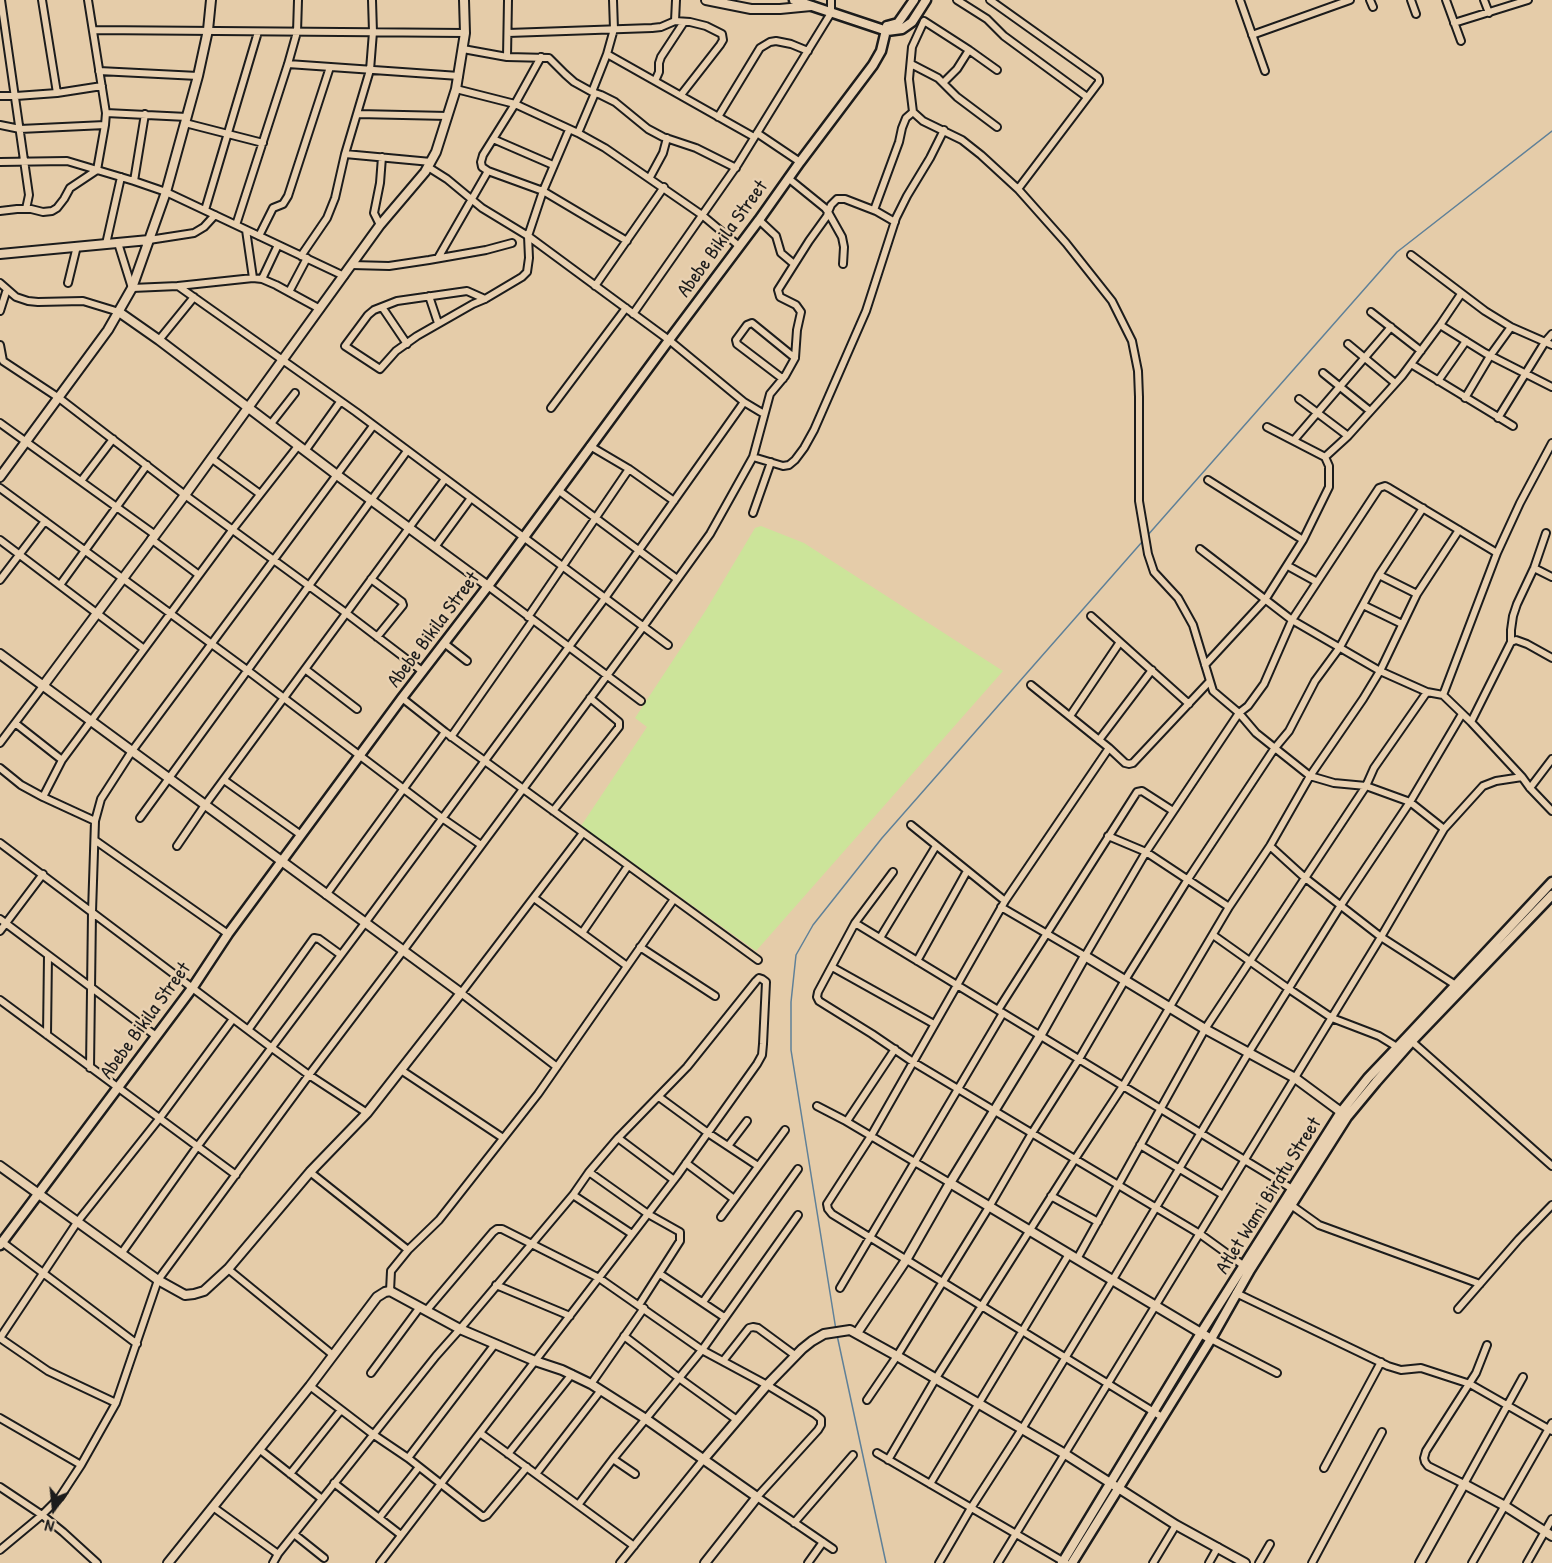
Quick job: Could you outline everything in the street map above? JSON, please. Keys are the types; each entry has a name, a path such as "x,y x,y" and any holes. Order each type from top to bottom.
{"main road":[{"path":"794,0 831,7 887,29"},
{"path":"887,29 898,23 914,0"},
{"path":"831,7 876,27 902,29 912,22 926,0"},
{"name":"Abebe Bikila Street","path":"1,1243 193,987 228,934 281,862 873,65 881,51 887,29"},
{"name":"Atlet Wami Biratu Street","path":"1066,1562 1211,1339 1247,1268 1347,1117 1454,984 1552,882"},
{"name":"Atlet Wami Biratu Street","path":"1114,1486 1154,1412 1201,1334 1291,1205 1296,1191 1341,1112 1397,1047 1409,1039 1552,895"}],"street":[{"path":"1,0 29,195 26,209"},
{"path":"42,0 57,93"},
{"path":"0,212 26,209 52,212 70,188 97,170 106,112 88,0"},
{"path":"0,477 108,330 132,288 166,192 186,120 208,30 212,0"},
{"path":"236,225 297,32 298,0"},
{"path":"289,292 304,257 331,208 358,114 370,70 373,33 372,0"},
{"path":"0,743 185,495 380,225 425,172 436,152 459,76 465,33 464,0"},
{"path":"507,57 508,0"},
{"path":"578,133 614,29 613,0"},
{"path":"675,21 676,0"},
{"path":"706,0 752,9 780,9 811,3"},
{"path":"957,0 993,23 1004,36 1087,97"},
{"path":"990,0 1098,77 1099,82 1018,189"},
{"path":"1240,0 1264,71"},
{"path":"1252,35 1350,0"},
{"path":"1370,0 1373,7"},
{"path":"1411,0 1416,14"},
{"path":"1446,0 1461,41"},
{"path":"1484,0 1489,13"},
{"path":"1454,23 1523,1"},
{"path":"633,314 735,168 808,51 831,7"},
{"path":"508,33 661,27 675,21 706,26 722,34 724,37 720,45 681,95"},
{"path":"997,70 924,21 912,47 909,79 913,112 923,121 962,140 1018,189 1066,243 1112,301 1132,341 1138,371 1138,501 1148,554 1154,572 1178,598 1193,625 1213,691 1239,713 1274,749 1310,777 1334,783 1366,786 1410,802 1444,829"},
{"path":"655,81 661,57 684,22"},
{"path":"93,30 465,33"},
{"path":"205,210 258,32"},
{"path":"718,117 760,48 776,41 808,51"},
{"path":"463,48 507,57 549,58 565,74 593,92 615,102 648,129 696,148 735,168"},
{"path":"943,83 957,69 969,50"},
{"path":"607,54 718,117 756,135 800,162"},
{"path":"541,57 483,155 482,167 543,190 627,241"},
{"path":"288,64 459,76"},
{"path":"911,64 928,72 997,127"},
{"path":"259,236 273,208 283,204 286,200 330,67"},
{"path":"99,71 198,76"},
{"path":"0,96 57,93 102,86"},
{"path":"456,89 515,104 605,147 702,215 739,246"},
{"path":"106,112 145,114 186,120 263,143"},
{"path":"873,210 906,118 913,112"},
{"path":"134,181 145,114"},
{"path":"358,114 448,116"},
{"path":"0,125 20,129 105,125"},
{"path":"485,299 467,291 397,301 368,315 345,346 380,369 396,351 438,324 485,299 522,277 527,272 528,236 543,190 569,130"},
{"path":"753,457 783,466 789,465 804,448 866,311 895,222 944,130"},
{"path":"650,177 663,153 667,138"},
{"path":"493,139 553,165"},
{"path":"345,154 382,157 429,165 482,208 528,236 669,340 744,402 764,414"},
{"path":"380,225 374,213 382,157"},
{"path":"0,162 67,161 134,181 166,192 344,276"},
{"path":"438,258 488,171"},
{"path":"106,244 121,177"},
{"path":"788,178 828,212 842,237 843,264"},
{"path":"595,286 664,187"},
{"path":"0,1550 60,1497 81,1465 116,1403 158,1280 710,534 753,457 770,394 783,379 795,358 801,312 796,305 780,297 778,290 827,216 834,201 837,198 845,199 895,222"},
{"path":"0,254 149,240 194,233 204,227 215,215"},
{"path":"759,220 776,237 781,253 794,264"},
{"path":"246,230 253,278"},
{"path":"118,243 132,288"},
{"path":"352,265 389,266 486,250 512,243"},
{"path":"262,279 278,245"},
{"path":"68,283 77,246"},
{"path":"1411,255 1461,294 1511,327 1549,344"},
{"path":"132,288 262,279 320,309"},
{"path":"0,283 16,297 28,301 83,301 119,312 641,701"},
{"path":"178,286 283,359 668,645"},
{"path":"0,311 7,289"},
{"path":"1325,457 1348,436 1411,364 1461,294"},
{"path":"429,296 438,324"},
{"path":"159,340 194,297"},
{"path":"382,307 407,344"},
{"path":"551,408 626,308"},
{"path":"1371,312 1421,351"},
{"path":"783,379 737,344 736,340 747,325 752,323 795,358"},
{"path":"1440,325 1491,356 1552,387"},
{"path":"1294,440 1391,327"},
{"path":"1465,398 1511,327"},
{"path":"1498,418 1526,374 1549,344 1552,334"},
{"path":"1438,381 1466,341"},
{"path":"1348,344 1395,383"},
{"path":"0,345 2,361 59,398 422,671"},
{"path":"1411,364 1513,426"},
{"path":"1323,373 1370,411"},
{"path":"270,425 295,393"},
{"path":"1299,399 1348,436"},
{"path":"43,797 62,760 233,529 260,494 340,402"},
{"path":"121,1254 197,1147 639,552 744,402"},
{"path":"0,423 117,507 199,575"},
{"path":"90,1068 95,821 101,799 132,752 373,426"},
{"path":"1205,665 1265,600 1303,540 1329,487 1329,466 1325,457 1267,427"},
{"path":"81,481 113,439"},
{"path":"1443,695 1497,552 1552,442"},
{"path":"591,446 629,469 674,501"},
{"path":"140,818 407,451"},
{"path":"211,458 260,494"},
{"path":"753,513 771,462"},
{"path":"60,585 147,465"},
{"path":"326,895 403,788 448,735 531,618 629,469"},
{"path":"177,846 445,479"},
{"path":"1208,480 1303,540"},
{"path":"853,1332 906,1260 1040,1036 1146,852 1239,713 1248,706 1264,684 1292,620 1379,488 1385,486 1389,488 1497,552"},
{"path":"0,488 481,845"},
{"path":"558,490 677,579"},
{"path":"435,547 471,498"},
{"path":"867,1400 897,1356 989,1207 1188,879 1288,731 1315,681 1341,647 1379,575 1423,508"},
{"path":"0,580 45,521"},
{"path":"888,1460 936,1378 1123,1086 1229,907 1270,846 1310,777 1363,699 1380,670 1417,594 1459,530"},
{"path":"1471,722 1511,642 1510,630 1513,616 1534,568 1545,533"},
{"path":"0,540 144,649"},
{"path":"1200,549 1292,620 1380,670 1427,693 1443,695 1552,810"},
{"path":"1288,566 1317,582"},
{"path":"1534,568 1552,577"},
{"path":"1379,575 1417,594"},
{"path":"371,579 402,602 377,637"},
{"path":"1363,605 1402,624"},
{"path":"1091,616 1189,704"},
{"path":"1511,642 1516,640 1552,656"},
{"path":"1070,716 1120,642"},
{"path":"444,643 467,661"},
{"path":"0,654 461,993 556,1067"},
{"path":"305,669 357,709"},
{"path":"1099,740 1152,669"},
{"path":"1031,685 1129,764 1133,763 1209,682"},
{"path":"1077,1259 1205,1029 1366,786 1374,768 1427,693"},
{"path":"402,698 448,735 758,960"},
{"path":"553,811 619,727 619,722 590,698"},
{"path":"939,1563 1249,1052 1341,905 1410,802 1462,714"},
{"path":"15,723 62,760"},
{"path":"1109,748 1003,904 871,1136 827,1204 832,1214 1162,1417"},
{"path":"1530,788 1552,759"},
{"path":"0,768 21,785 95,821"},
{"path":"998,1563 1381,937 1444,829 1483,786 1496,781 1522,777"},
{"path":"224,780 301,835"},
{"path":"840,1288 1046,933 1139,791 1173,811"},
{"path":"911,825 1003,904 1046,933 1205,1029 1295,1078 1341,1112"},
{"path":"0,1166 158,1280 184,1295 204,1291 228,1269 310,1172 367,1113 583,833"},
{"path":"1108,836 1146,852 1229,907"},
{"path":"96,841 228,934"},
{"path":"0,843 272,1048 367,1113"},
{"path":"880,938 936,846"},
{"path":"1270,846 1304,877 1381,937 1454,984"},
{"path":"582,933 628,866"},
{"path":"917,961 967,871"},
{"path":"893,872 855,923 818,992 819,1001 957,1089 1200,1234 1247,1268"},
{"path":"0,931 3,921 43,874"},
{"path":"534,898 627,966"},
{"path":"390,1289 391,1271 439,1220 538,1094 674,899"},
{"path":"3,921 156,1036"},
{"path":"855,923 1296,1191"},
{"path":"1213,934 1332,1017 1379,1036 1397,1047"},
{"path":"248,1030 314,938 319,939 341,955"},
{"path":"640,947 716,996"},
{"path":"47,1035 48,955"},
{"path":"832,967 934,1024"},
{"path":"273,1563 436,1356 573,1195 589,1172 618,1138 687,1067 756,981 759,978 762,979 765,982 762,1055 757,1064 674,1180 380,1563"},
{"path":"0,1000 236,1175"},
{"path":"116,1403 48,1371 0,1338 78,1221 159,1119 233,1019"},
{"path":"1409,1039 1552,1166"},
{"path":"847,1121 894,1049"},
{"path":"401,1070 503,1138"},
{"path":"659,1097 758,1166"},
{"path":"817,1106 847,1121 1201,1334 1277,1373"},
{"path":"728,1146 747,1121"},
{"path":"721,1217 785,1130"},
{"path":"618,1138 674,1180"},
{"path":"1140,1145 1223,1195"},
{"path":"686,1163 734,1198"},
{"path":"703,1302 798,1169"},
{"path":"310,1172 408,1251"},
{"path":"589,1172 648,1214 680,1232 681,1237 624,1336 591,1384"},
{"path":"573,1195 632,1234"},
{"path":"1051,1196 1098,1222"},
{"path":"1458,1309 1552,1204"},
{"path":"1291,1205 1320,1225 1480,1284"},
{"path":"578,1505 702,1350 798,1215"},
{"path":"371,1373 423,1309 493,1232 502,1229 599,1278 702,1350 767,1385 821,1419 818,1430 757,1497 705,1563"},
{"path":"1,1243 137,1344"},
{"path":"930,1484 1069,1254"},
{"path":"228,1269 333,1355"},
{"path":"660,1274 724,1317"},
{"path":"496,1286 570,1316"},
{"path":"390,1289 460,1329 572,1374 591,1384 646,1419 834,1549"},
{"path":"168,1563 310,1386 377,1297 390,1289"},
{"path":"1236,1293 1401,1370 1428,1369 1470,1384 1551,1428 1472,1563"},
{"path":"723,1361 749,1328 758,1328 795,1356"},
{"path":"620,1563 703,1460 795,1356 812,1341 824,1335 853,1332 979,1403 1065,1454 1176,1525 1245,1563"},
{"path":"624,1336 737,1420"},
{"path":"408,1458 495,1344"},
{"path":"1486,1345 1470,1384 1426,1451 1425,1462 1428,1466 1505,1506 1548,1534"},
{"path":"1324,1468 1381,1362"},
{"path":"508,1454 572,1374"},
{"path":"1422,1562 1523,1377"},
{"path":"310,1386 483,1517 526,1467"},
{"path":"536,1474 601,1390"},
{"path":"290,1474 341,1410"},
{"path":"0,1418 81,1465"},
{"path":"1312,1563 1382,1432"},
{"path":"480,1433 634,1546"},
{"path":"259,1449 322,1498"},
{"path":"877,1453 1066,1562"},
{"path":"794,1523 853,1455"},
{"path":"614,1459 635,1474"},
{"path":"379,1518 419,1467"},
{"path":"334,1483 402,1535"},
{"path":"0,1487 42,1515 97,1563"},
{"path":"213,1507 278,1554"},
{"path":"1527,1563 1548,1534 1552,1519"},
{"path":"1153,1563 1176,1525"},
{"path":"294,1534 324,1558"},
{"path":"808,1563 823,1542"},
{"path":"1259,1563 1270,1544"},
{"path":"1209,1563 1218,1547"}],"green space":[{"path":"761,526 804,543 1003,671 756,951 581,826 647,727 635,718 706,610 755,528"}],"waterway":[{"path":"1147,536 1397,252 1552,131"},
{"path":"836,1330 791,1050 791,1002 796,955 813,925 882,838 1142,542"},
{"path":"837,1335 886,1563"}]}
